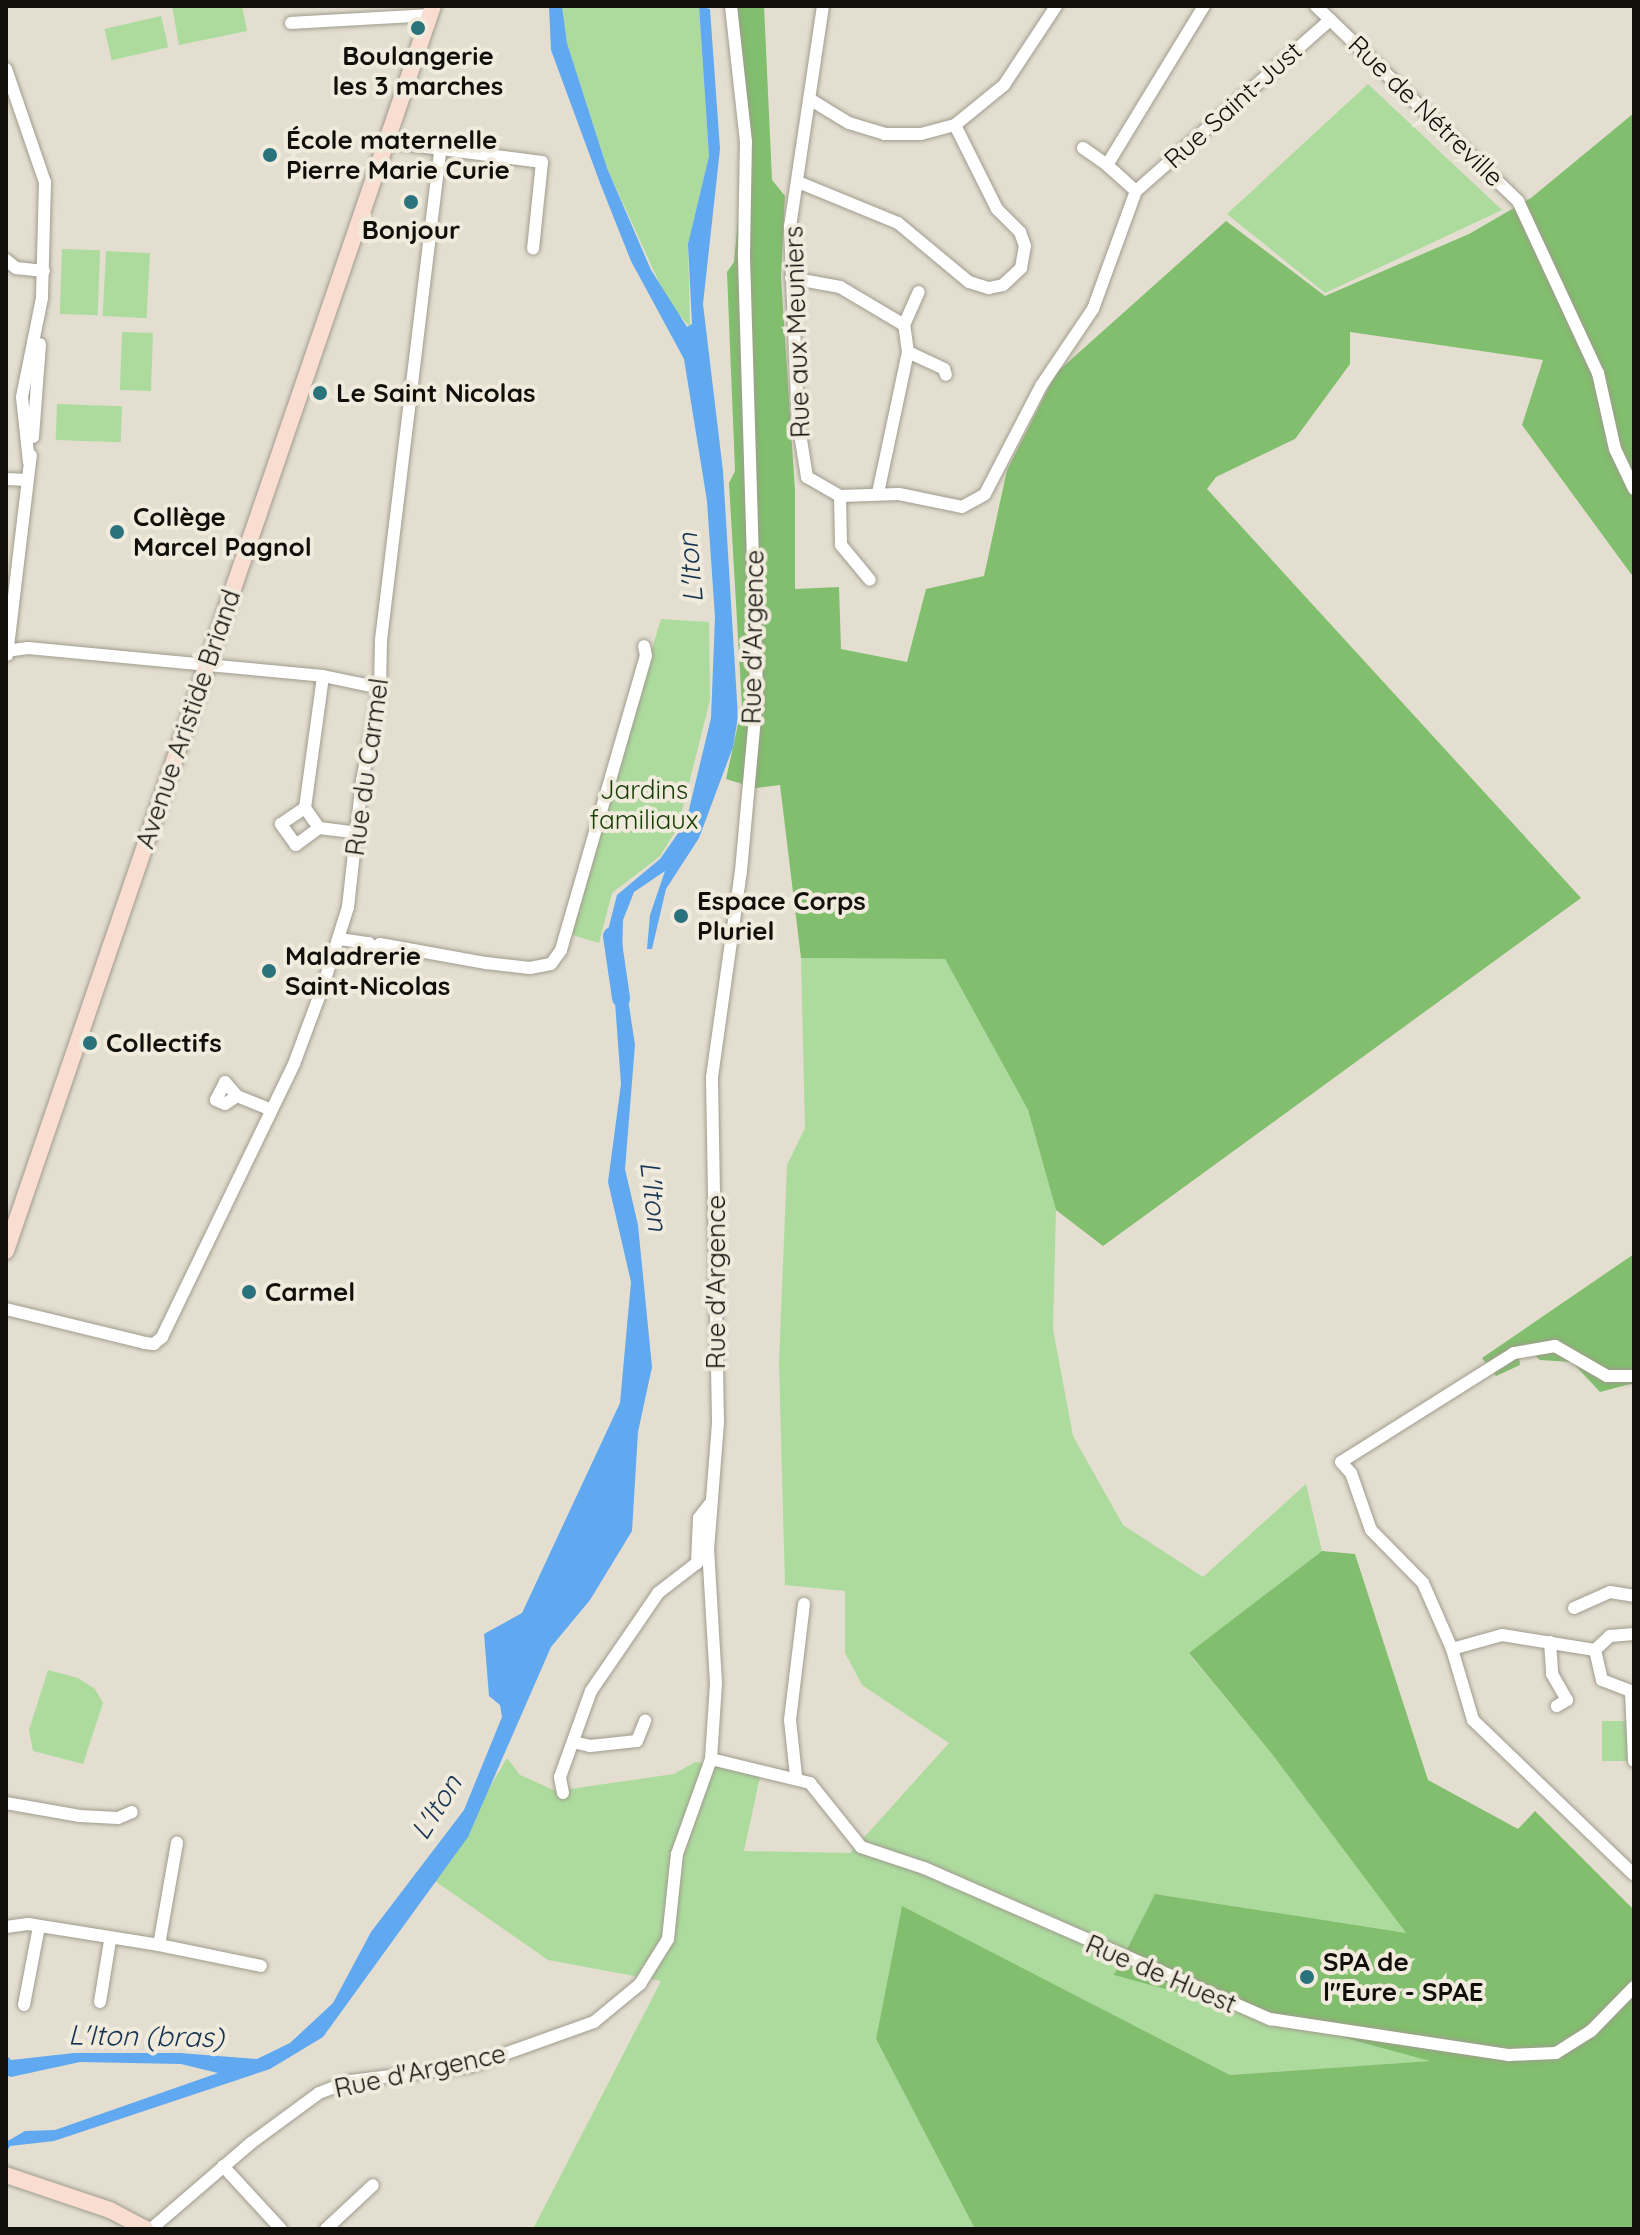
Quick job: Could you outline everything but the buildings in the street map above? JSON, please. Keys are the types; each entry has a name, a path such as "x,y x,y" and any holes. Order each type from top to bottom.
{"main road":[{"name":"Avenue Aristide Briand","path":"6,1251 432,10"},
{"path":"6,2175 110,2210 148,2229"}],"street":[{"name":"Rue d'Argence","path":"148,2229 288,2115 335,2087 471,2066 574,2031 605,2014 640,1984 664,1951 677,1854 711,1759 716,1683 710,1504 718,1423 712,1077 741,871 758,644 744,253 746,142 731,6"},
{"name":"Rue aux Meuniers","path":"823,6 790,226 791,278 802,456 807,477 840,496"},
{"path":"811,100 849,123 884,134 921,134 955,125 1004,85 1056,6"},
{"path":"1107,165 1204,6"},
{"name":"Rue de Nétreville","path":"1316,6 1518,201 1593,361 1615,449 1634,489"},
{"path":"291,23 432,10"},
{"name":"Rue Saint-Just","path":"1136,191 1330,20"},
{"path":"6,69 45,182 40,313 43,326 6,653 28,648 323,676 380,688"},
{"path":"798,182 898,223 969,282 989,288 1003,285 1021,268 1025,246 1020,232 997,209 955,125"},
{"path":"388,142 542,162 533,249"},
{"path":"870,580 841,545 840,496 878,493 962,507 985,494 1041,386 1093,309 1136,191 1083,148"},
{"name":"Rue du Carmel","path":"6,1309 154,1344 271,1110 339,939 380,688 381,640 440,151"},
{"path":"6,260 16,268 44,271"},
{"path":"791,278 840,287 904,325"},
{"path":"878,493 908,352 904,325 919,292"},
{"path":"908,352 944,369 946,375"},
{"path":"6,479 27,480"},
{"path":"339,939 369,943 372,949 380,944 500,965 551,964 561,950 646,656 644,646"},
{"path":"319,828 305,808 323,676"},
{"path":"305,808 281,824 296,845 319,828 357,833"},
{"path":"237,1096 271,1110"},
{"path":"1634,1376 1607,1376 1555,1346 1514,1353 1341,1462 1351,1473 1371,1530 1423,1583 1452,1649 1473,1720 1634,1875"},
{"path":"563,1793 560,1777 601,1672 658,1593 697,1563 699,1518 710,1504"},
{"path":"1574,1608 1610,1592 1634,1596"},
{"path":"796,1776 790,1720 804,1604"},
{"path":"1595,1650 1610,1636 1634,1634"},
{"path":"1452,1649 1502,1635 1595,1650"},
{"path":"1550,1642 1552,1674 1567,1700 1557,1706"},
{"path":"1595,1650 1602,1680 1631,1691 1634,1761"},
{"path":"573,1742 590,1746 637,1741 645,1721"},
{"name":"Rue de Huest","path":"711,1759 796,1776 824,1797 861,1847 924,1868 1270,2019 1509,2055 1556,2053 1591,2031 1634,1987"},
{"path":"6,1803 80,1816 118,1818 132,1812"},
{"path":"159,1945 177,1843"},
{"path":"6,1927 39,1926 110,1941 159,1945 261,1966"},
{"path":"24,2005 39,1926"},
{"path":"100,2002 110,1941"},
{"path":"223,2166 281,2229"},
{"path":"326,2229 373,2185"}],"green space":[{"path":"172,6 242,6 247,31 179,45"},
{"path":"562,6 699,6 709,156 688,244 690,327 668,302 607,168 567,43"},
{"path":"737,6 764,6 772,180 785,196 781,277 795,491 795,589 839,587 841,649 907,662 926,589 984,576 1007,470 1056,373 1226,221 1325,296 1469,234 1531,198 1634,113 1634,578 1522,425 1543,360 1350,332 1350,364 1295,439 1216,477 1207,489 1581,898 1103,1246 1056,1210 1028,1110 945,959 801,958 780,785 756,788 726,779 742,706 729,483 735,471 727,272 734,262 747,127"},
{"path":"161,16 168,47 112,60 104,29"},
{"path":"1368,84 1502,210 1325,293 1227,214"},
{"path":"62,249 100,250 98,315 60,314"},
{"path":"106,251 150,253 147,318 103,316"},
{"path":"122,332 153,333 151,391 120,390"},
{"path":"57,404 122,406 121,442 56,440"},
{"name":"Jardins familiaux","path":"661,619 709,622 710,700 678,827 660,856 612,893 599,943 566,933"},
{"path":"801,958 945,959 1028,1110 1056,1210 1053,1329 1073,1436 1123,1525 1203,1577 1306,1484 1322,1551 1189,1654 1272,1754 1407,1934 1155,1894 1434,2061 1230,2075 902,1907 876,2039 975,2229 533,2229 661,1981 548,1960 435,1881 507,1758 520,1775 556,1791 674,1774 695,1762 761,1772 744,1851 850,1853 949,1743 862,1685 845,1653 845,1591 785,1585 779,1363 787,1165 805,1128"},
{"path":"1634,1254 1634,1383 1600,1392 1572,1362 1540,1360 1533,1354 1519,1357 1520,1365 1496,1376 1482,1358"},
{"path":"1322,1551 1355,1554 1428,1780 1518,1829 1535,1811 1634,1910 1634,2229 975,2229 876,2039 902,1906 1230,2075 1430,2061 1114,1975 1155,1894 1406,1933 1272,1754 1189,1653"},
{"path":"48,1670 78,1678 95,1689 103,1703 83,1764 33,1751 29,1730"},
{"path":"1602,1721 1627,1721 1627,1761 1602,1761"}],"water":[{"path":"549,6 562,6 567,43 607,168 651,270 687,327 692,324 688,244 709,156 699,6 710,9 720,149 703,304 723,471 738,717 733,747 699,838 666,889 652,949 647,949 650,915 665,871 634,892 623,920 622,958 607,963 606,938 617,895 660,859 686,822 711,718 715,617 707,501 684,359 631,261 600,183 551,50"},
{"path":"624,973 635,1045 625,1169 638,1225 652,1367 638,1432 632,1531 590,1600 551,1647 468,1837 323,2037 270,2069 54,2141 10,2146 6,2153 6,2142 25,2131 55,2130 218,2073 181,2064 80,2062 11,2077 6,2075 6,2055 11,2060 74,2053 180,2053 257,2059 290,2043 333,2003 371,1932 464,1810 502,1717 500,1705 489,1696 484,1634 522,1613 620,1403 631,1282 608,1182 621,1084 613,975"}],"waterway":[{"name":"L'Iton","path":"612,936 621,998"}],"place":[{"name":"Boulangerie les 3 marches","path":"418,28"},
{"name":"École maternelle Pierre Marie Curie","path":"270,155"},
{"name":"Bonjour","path":"411,202"},
{"name":"Le Saint Nicolas","path":"320,393"},
{"name":"Collège Marcel Pagnol","path":"117,532"},
{"name":"Espace Corps Pluriel","path":"681,916"},
{"name":"Maladrerie Saint-Nicolas","path":"269,971"},
{"name":"Collectifs","path":"90,1043"},
{"name":"Carmel","path":"249,1292"},
{"name":"SPA de l\"Eure - SPAE","path":"1307,1977"}],"water label":[{"name":"L'Iton (bras)","path":"146,2036"}]}
